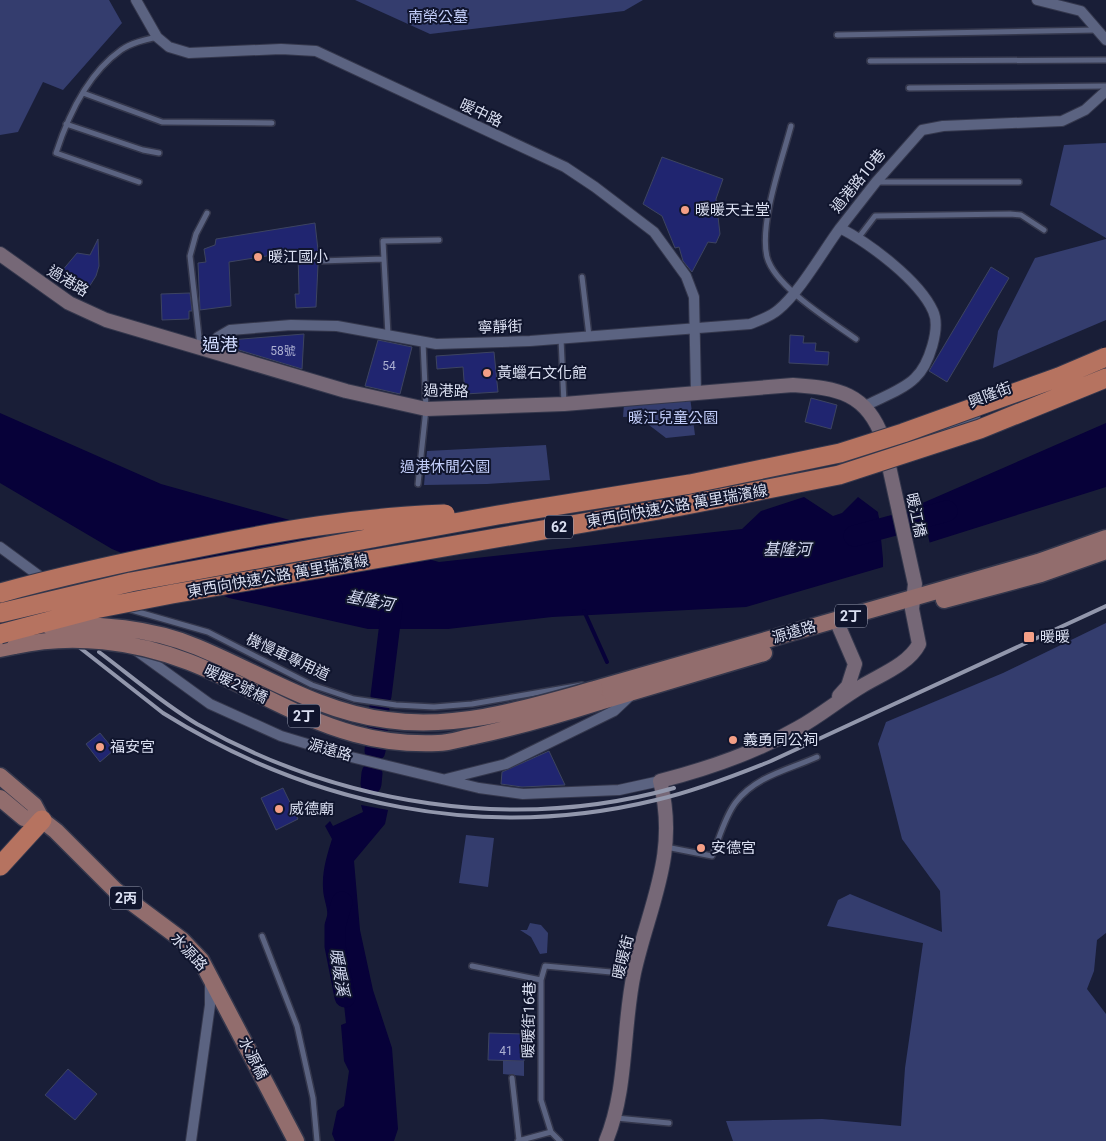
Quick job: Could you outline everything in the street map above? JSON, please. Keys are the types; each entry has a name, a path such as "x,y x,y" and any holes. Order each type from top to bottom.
{"highway":[{"name":"東西向快速公路 萬里瑞濱線","path":"0,613 131,582 498,516 690,484 840,453 904,433 1050,380 1106,357"},
{"name":"東西向快速公路 萬里瑞濱線","path":"7,636 95,610 172,594 676,507 839,474 980,429 1106,378"},
{"path":"0,593 142,558 306,526 385,516 445,514 498,516"},
{"path":"0,866 42,820"}],"main road":[{"name":"源遠路","path":"597,696 635,692 838,625 913,597 1038,562 1106,538"},
{"name":"源遠路","path":"913,597 1041,574 1106,551"},
{"name":"暖暖2號橋","path":"7,636 64,625 93,626 164,636 196,647 322,704 386,720 427,724 448,722 597,696"},
{"name":"源遠路","path":"597,696 620,683 838,625"},
{"name":"水源路","path":"0,776 34,805 42,820 56,831 115,890 182,940 201,960 210,975"},
{"name":"水源路","path":"0,798 24,818 42,820"},
{"name":"水源橋","path":"210,975 296,1141"}],"street":[{"path":"136,0 157,38"},
{"path":"1038,0 1081,11 1106,40"},
{"name":"暖中路","path":"157,38 169,46 189,53 281,49 316,50 565,167 595,186 654,232 686,276 694,297 696,393"},
{"name":"過港路10巷","path":"865,406 914,380 926,366 934,344 934,312 918,287 859,237 840,228 876,182 922,130 943,126 1062,121 1085,110 1106,91"},
{"name":"寧靜街","path":"203,350 230,330 265,327 336,326 436,344 561,338 750,324 766,318 779,309 794,293 840,228"},
{"name":"過港路","path":"0,254 69,303 106,320 346,391 426,409 564,404 793,384 842,392 855,397 865,406 877,422 886,453"},
{"name":"興隆街","path":"886,453 1106,365"},
{"name":"暖江橋","path":"886,453 913,597"},
{"name":"源遠路","path":"0,547 74,599 157,667 210,704 280,736 347,756 443,780 506,764 614,711 635,692"},
{"path":"443,780 479,788 523,794 619,790 696,772 763,746 799,728 831,705 909,658 919,644 913,597"},
{"path":"831,705 848,686 855,664 838,625"},
{"name":"暖暖街","path":"606,1141 616,1118 634,974 660,887 666,846 666,810 660,781"},
{"name":"水源路","path":"190,1141 210,1005 210,975"}],"lane":[{"path":"837,34 1099,30"},
{"path":"139,182 56,153 66,124 92,78 121,50 140,41 157,38"},
{"path":"870,61 1106,60"},
{"path":"909,88 1106,86"},
{"path":"83,92 162,122 272,123"},
{"path":"66,124 143,150 159,153"},
{"path":"791,126 766,219 767,257 780,278 794,293 856,339"},
{"path":"876,182 1019,182"},
{"path":"203,350 190,256 196,234 207,213"},
{"path":"859,237 875,216 1010,214 1021,215 1044,230"},
{"path":"388,336 383,241 440,240"},
{"path":"319,261 384,259"},
{"path":"582,277 589,336"},
{"path":"561,338 564,404"},
{"path":"418,484 426,409 423,341"},
{"name":"機慢車專用道","path":"96,603 132,610 208,632 312,685 354,699 380,703 434,707 472,704 569,686 620,683"},
{"path":"666,846 712,856 735,803 749,789 767,776 817,757"},
{"path":"262,936 297,1026 313,1098 317,1141"},
{"path":"472,966 541,980"},
{"name":"暖暖街16巷","path":"560,1141 551,1132 541,1100 541,980 545,966 634,974"},
{"path":"512,1078 518,1141 551,1132"},
{"path":"616,1118 669,1123"}],"green space":[{"path":"0,0 109,0 122,23 63,90 43,82 18,132 0,135"},
{"name":"南榮公墓","path":"355,0 643,0 624,11 430,34"},
{"path":"1106,143 1106,238 1050,205 1064,145"},
{"path":"1106,239 1106,320 993,368 998,331 1035,258"},
{"name":"暖江兒童公園","path":"690,397 695,435 666,438 649,425 648,416 623,417 624,404"},
{"name":"過港休閒公園","path":"546,445 550,480 424,485 427,451"},
{"path":"1106,623 1106,933 1097,940 1094,971 1087,989 1106,1014 1106,1141 733,1141 726,1121 822,1119 901,1126 905,1068 923,943 827,926 838,900 850,894 942,932 940,891 902,839 878,744 886,722 1003,673"},
{"path":"466,835 494,838 488,887 459,883"},
{"path":"530,923 541,925 548,933 547,953 540,954 531,937 520,930 527,930"},
{"path":"503,1060 524,1061 524,1076 503,1074"}],"water":[{"path":"0,413 161,484 439,562 742,529 761,511 804,497 833,516 842,513 858,497 878,512 883,539 883,567 746,607 552,617 448,629 368,629 229,598 112,549 0,483"},
{"path":"1106,423 1106,487 925,544 918,505"},
{"path":"361,805 388,810 385,824 354,861 360,930 373,990 392,1048 398,1129 394,1141 335,1141 332,1134 337,1111 344,1106 349,1071 344,1061 341,1025 346,1023 336,931 327,919 323,892 324,869 332,839 325,826 330,821 333,826 363,812"}],"pier":[{"path":"920,502 930,544 925,546 922,544 916,505"},
{"path":"878,508 885,539 886,567 884,569"}],"building":[{"name":"暖暖天主堂","path":"662,157 723,179 716,199 720,234 716,243 708,242 692,272 683,261 679,247 675,248 662,216 643,204"},
{"path":"315,223 318,250 318,257 315,261 318,265 316,307 296,308 295,294 299,294 298,251 229,262 231,306 200,310 198,263 206,262 204,249 215,245 216,239"},
{"path":"98,239 99,266 96,276 89,287 75,280 71,290 56,278 77,253 90,255"},
{"path":"991,267 1009,278 947,382 929,371"},
{"path":"190,293 192,311 189,311 189,319 162,320 161,294"},
{"path":"304,334 302,369 229,347 230,340"},
{"path":"790,335 804,336 803,343 816,343 815,351 829,352 828,365 789,363"},
{"path":"378,340 412,347 400,394 365,386"},
{"name":"黃蠟石文化館","path":"494,352 498,392 465,394 463,367 437,369 436,356"},
{"path":"811,398 837,405 831,429 805,422"},
{"name":"福安宮","path":"100,733 114,750 100,762 86,744"},
{"path":"549,751 565,785 522,787 501,784 502,772"},
{"name":"威德廟","path":"283,788 298,819 276,830 261,798"},
{"path":"489,1033 524,1034 524,1061 488,1060"},
{"path":"68,1069 97,1094 75,1120 45,1095"}],"waterway":[{"name":"基隆河","path":"854,536 947,511"},
{"name":"暖暖溪","path":"381,696 392,607"},
{"path":"584,611 607,662"},
{"name":"暖暖溪","path":"375,751 379,710"},
{"name":"暖暖溪","path":"371,784 372,773"},
{"name":"暖暖溪","path":"342,902 335,926 335,946 345,997"}],"railway":[{"path":"0,585 163,713 220,745 279,772 339,792 401,807 464,815 527,817 592,812 656,800 729,778 771,761 1106,606"},
{"path":"99,652 159,698 197,724 252,752 309,774 369,792 429,803 490,809 552,808 613,801 674,788"}],"place":[{"name":"暖暖天主堂","path":"685,210"},
{"name":"暖江國小","path":"258,257"},
{"name":"黃蠟石文化館","path":"487,373"},
{"name":"暖暖","path":"1029,637"},
{"name":"義勇同公祠","path":"733,740"},
{"name":"福安宮","path":"100,747"},
{"name":"威德廟","path":"279,809"},
{"name":"安德宮","path":"701,848"}],"district":[{"name":"過港","path":"220,345"}]}
